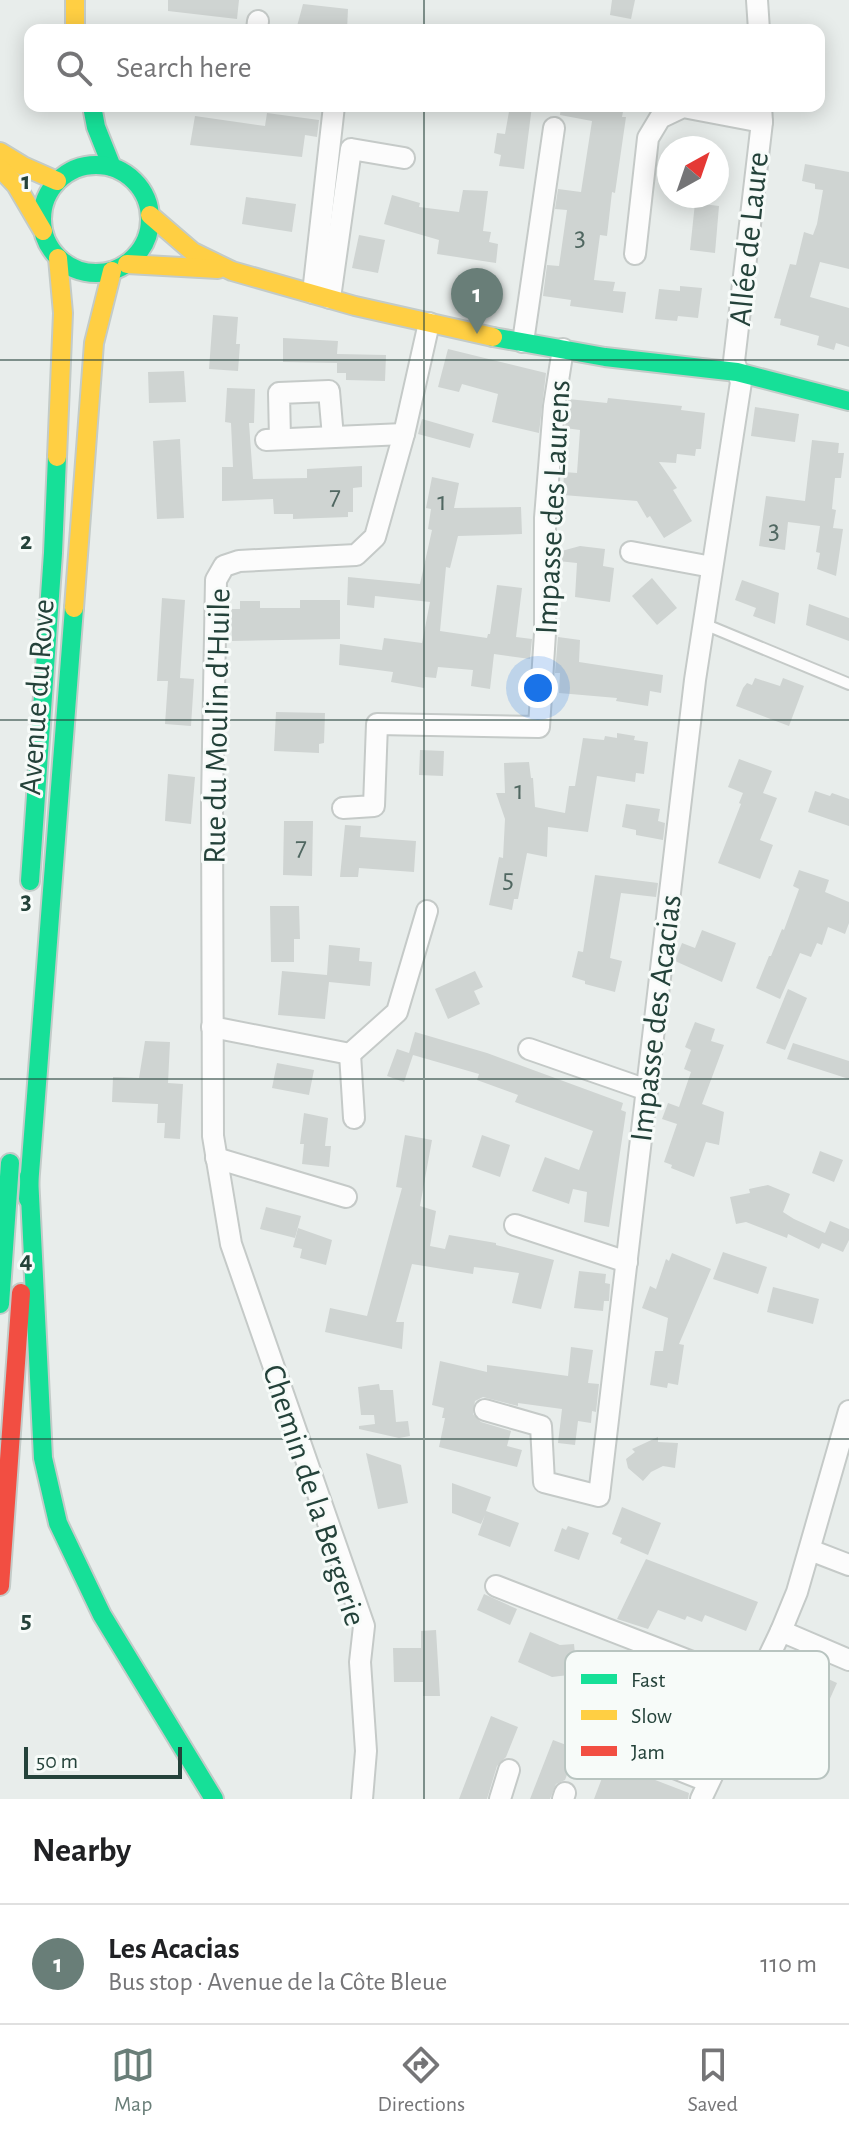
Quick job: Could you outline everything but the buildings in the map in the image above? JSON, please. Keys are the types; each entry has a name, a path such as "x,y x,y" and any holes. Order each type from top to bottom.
{"main road":[{"path":"93,112 112,167"},
{"path":"43,231 42,213 47,195 65,175 76,150"},
{"path":"0,152 23,166 65,175 91,165 112,167 131,178 144,195 150,215 148,237 139,252 119,267"},
{"path":"0,168 16,185 48,245 58,258 74,269 92,273 119,267 232,271"},
{"path":"150,215 193,252 232,271 321,296 429,323 605,357 737,372 849,401"},
{"path":"29,897 53,538 63,313 58,258"},
{"name":"Avenue du Rove","path":"29,1176 94,343 119,267"},
{"path":"0,1304 11,1147"},
{"path":"0,1586 29,1176"},
{"path":"29,1176 43,1458 58,1523 102,1615 214,1799"}],"street":[{"path":"757,0 759,24"},
{"path":"321,296 334,112"},
{"path":"635,254 648,138 660,118 673,112"},
{"path":"739,112 762,114"},
{"name":"Allée de Laure","path":"737,372 734,361 762,114"},
{"path":"523,342 554,128"},
{"path":"321,296 351,149 404,158"},
{"name":"Rue du Moulin d'Huile","path":"216,1158 212,1027 216,580 224,566 239,561 356,555 368,546 375,537 404,434 429,323"},
{"name":"Impasse des Laurens","path":"343,808 374,806 377,724 539,727 545,633 545,518 554,406 563,349"},
{"name":"Impasse des Acacias","path":"485,1410 541,1426 544,1482 599,1496 704,624 741,382 737,372"},
{"path":"333,437 329,391 279,393 273,440 404,434"},
{"path":"631,552 712,567"},
{"path":"350,1054 397,1012 427,911"},
{"path":"212,1027 350,1054"},
{"path":"529,1049 647,1090"},
{"path":"350,1054 354,1118"},
{"path":"216,1158 346,1197"},
{"name":"Chemin de la Bergerie","path":"216,1158 231,1244 364,1626 360,1662 366,1751 362,1799"},
{"path":"515,1225 627,1262"},
{"path":"771,1651 810,1550 849,1411"},
{"path":"810,1550 849,1565"},
{"path":"496,1586 664,1651"},
{"path":"781,1631 828,1651"},
{"path":"829,1651 849,1660"},
{"path":"500,1799 509,1770"},
{"path":"681,1779 704,1790"}],"lane":[{"path":"704,624 849,684"}],"traffic: fast":[{"path":"93,112 112,167"},
{"path":"96,165 117,169 134,181 146,198 150,219 146,240 134,257 117,269 96,273 75,269 58,257 46,240 42,219 46,198 58,181 75,169 96,165"},
{"path":"493,337 605,357 737,372 849,401"},
{"path":"30,881 57,457"},
{"path":"28,1199 74,608"},
{"path":"0,1304 10,1163"},
{"path":"29,1176 43,1458 58,1523 102,1615 214,1799"}],"traffic: slow":[{"path":"75,0 75,24"},
{"path":"0,152 57,181"},
{"path":"0,168 16,185 43,231"},
{"path":"150,215 193,252 232,271 355,306 493,337"},
{"path":"57,457 63,313 58,258"},
{"path":"127,264 218,269"},
{"path":"74,608 94,343 112,271"}],"traffic: jam":[{"path":"0,1586 21,1293"}],"place":[{"name":"Les Acacias","path":"477,334"}]}
